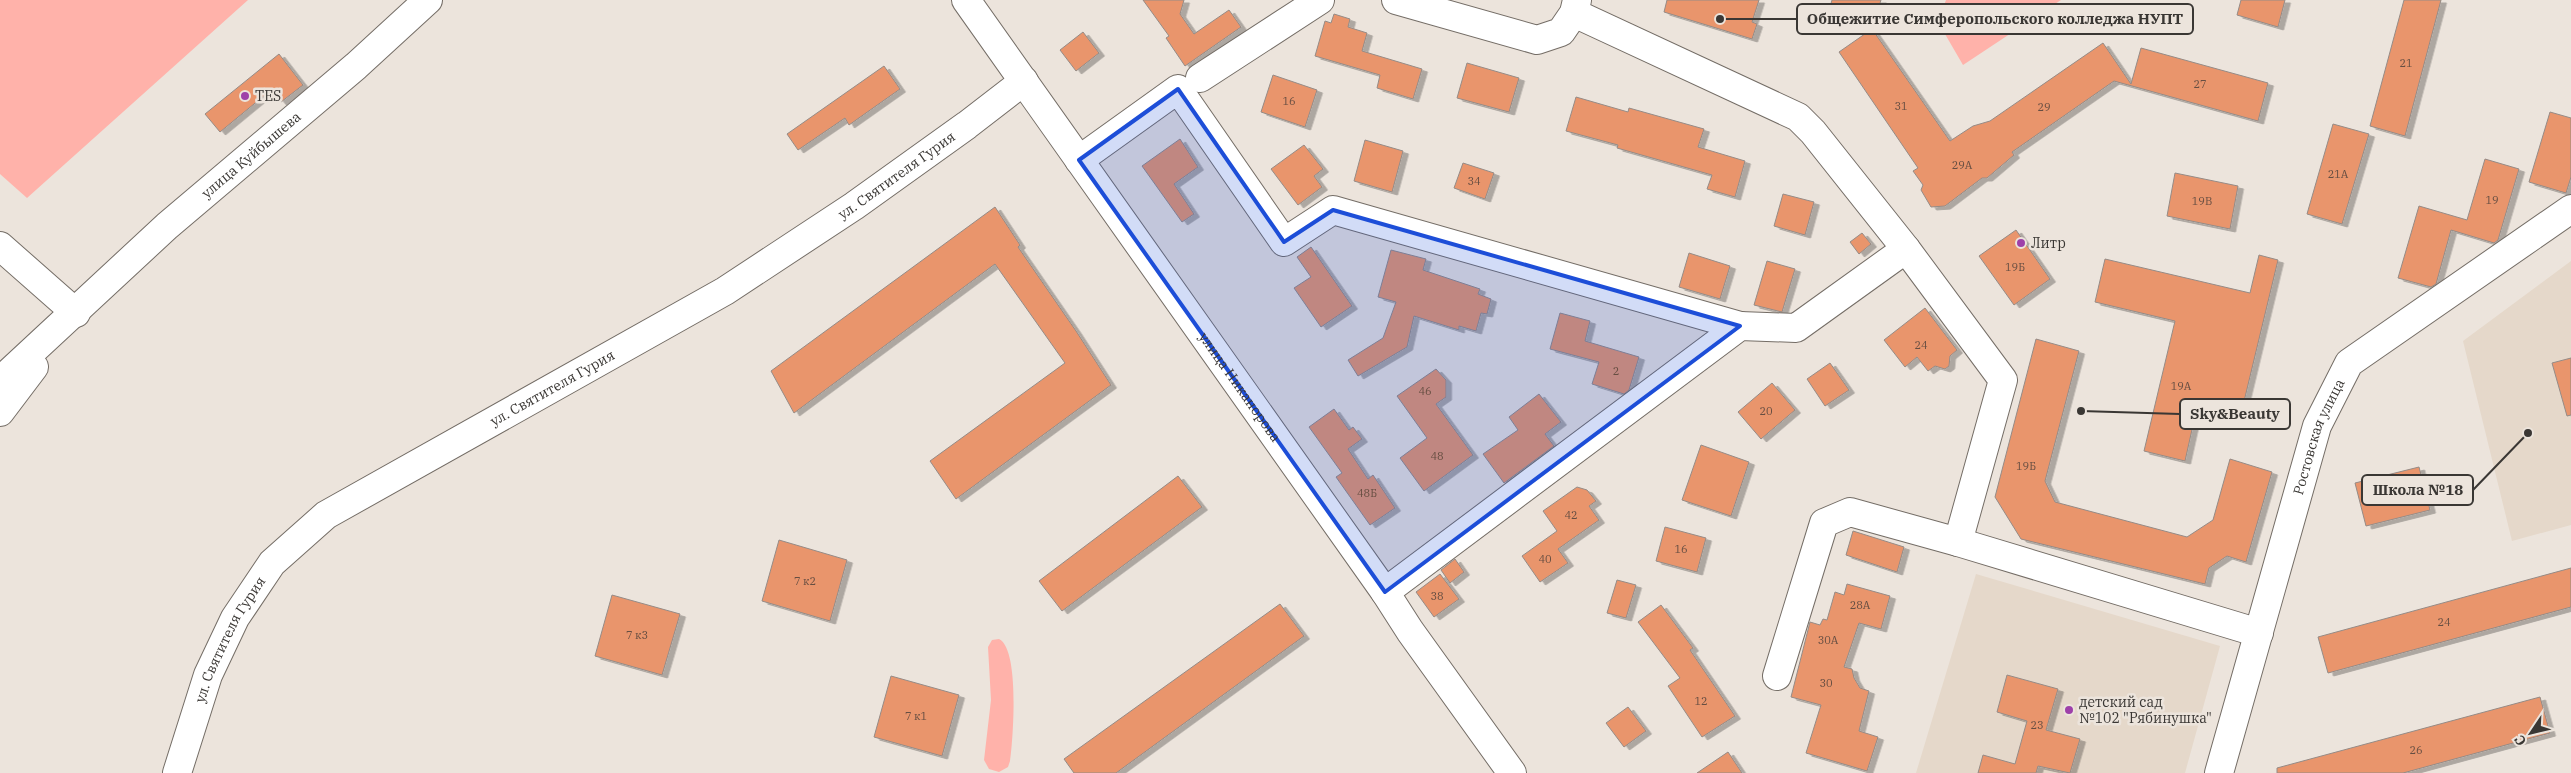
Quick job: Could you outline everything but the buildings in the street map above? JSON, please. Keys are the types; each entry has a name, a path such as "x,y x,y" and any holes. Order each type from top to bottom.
{"street":[{"name":"улица Куйбышева","path":"76,313 167,226 348,72 428,0"},
{"name":"улица Никанорова","path":"966,0 1512,773"},
{"path":"1200,78 1320,0"},
{"path":"1396,0 1537,40 1561,32 1575,7 1798,117 1813,132 1906,249 2003,380 1958,542"},
{"name":"ул. Святителя Гурия","path":"177,773 208,675 235,618 272,563 326,515 725,291 854,206 968,125 1024,81"},
{"path":"1079,160 1178,89 1284,242 1333,210 1740,326 1796,328 1906,249"},
{"name":"Ростовская улица","path":"2219,773 2317,426 2349,363 2571,209"},
{"path":"0,246 76,313"},
{"path":"0,381 76,313"},
{"path":"0,412 76,313"},
{"path":"1385,592 1740,326"},
{"path":"1777,676 1824,523 1850,512 1958,542 2259,633"}],"highlighted area":[{"path":"1178,89 1284,242 1333,210 1740,326 1385,592 1079,160"}],"shaded area":[{"path":"0,0 248,0 27,198 0,174"},
{"path":"1946,0 2061,0 1963,65 1938,22"},
{"path":"2571,261 2571,525 2512,541 2463,341"},
{"name":"детский сад №102 \"Рябинушка\"","path":"1976,574 2220,646 2185,773 1916,773"},
{"path":"999,639 1006,646 1010,659 1014,696 1010,761 1008,767 999,772 989,769 984,760 991,700 988,647 992,640"}],"place":[{"name":"Общежитие Симферопольского колледжа НУПТ","path":"1720,19"},
{"name":"TES","path":"245,96"},
{"name":"Литр","path":"2021,243"},
{"name":"Sky&Beauty","path":"2081,411"},
{"name":"Школа №18","path":"2528,433"},
{"name":"детский сад №102 \"Рябинушка\"","path":"2069,710"}]}
